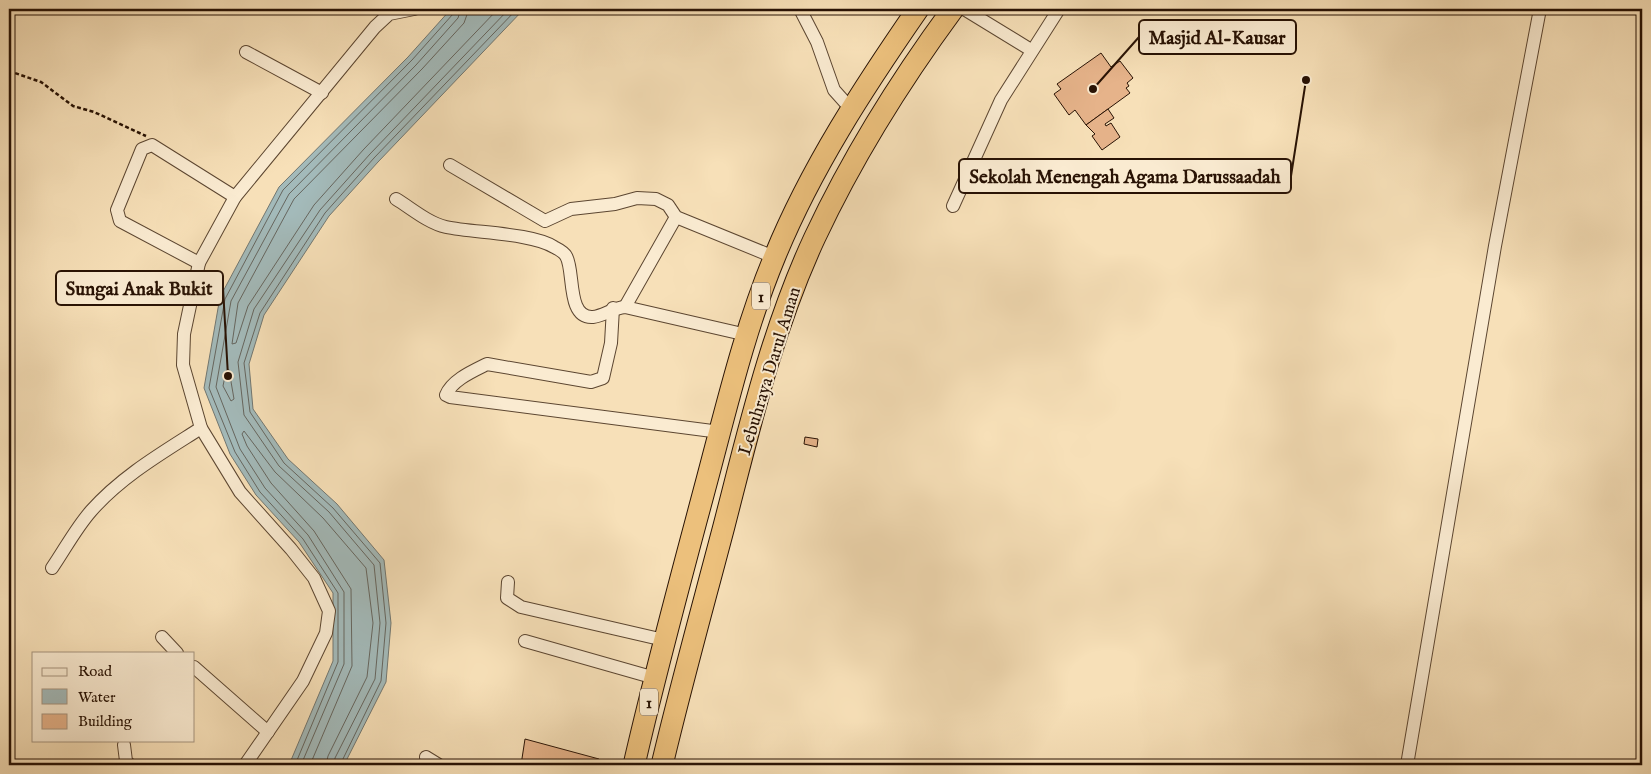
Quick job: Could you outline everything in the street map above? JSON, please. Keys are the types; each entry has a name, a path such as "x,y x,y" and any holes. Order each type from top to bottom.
{"highway":[{"name":"Lebuhraya Darul Aman","path":"634,765 664,640 720,432 747,335 774,257 814,174 851,109 918,9"},
{"name":"Lebuhraya Darul Aman","path":"662,765 764,373 812,245 874,124 917,58 953,9"},
{"path":"687,553 709,544 723,528"},
{"path":"672,612 674,604 683,592 696,585 708,584"}],"street":[{"path":"245,765 294,694 318,653 326,633 329,611 314,578 292,549 240,492 201,428 183,365 184,334 199,263 235,197 322,93 385,11 414,9"},
{"path":"800,9 817,42 834,90 851,109"},
{"path":"964,9 1031,50"},
{"path":"953,206 1001,100 1031,50 1059,9"},
{"path":"1407,765 1495,246 1540,9"},
{"path":"246,52 322,93"},
{"path":"199,263 120,221 117,210 147,147 235,197"},
{"path":"450,165 545,221 571,209 615,204 636,198 656,199 668,206 676,217 774,257"},
{"path":"396,199 445,227 551,244 567,256 572,280 572,295 578,309 585,316 594,317 619,308 747,335"},
{"path":"676,217 619,308 603,378 591,382 486,364 452,386 446,395 450,398 720,432"},
{"path":"52,568 90,512 110,492 137,469 201,428"},
{"path":"508,582 507,598 521,607 664,640"},
{"path":"162,636 176,652"},
{"path":"525,641 655,678"},
{"path":"195,669 268,732"},
{"path":"124,745 126,761 130,765"},
{"path":"426,757 439,765"}],"path":[{"path":"9,71 41,82 72,106 94,112 148,137 147,147"}],"water":[{"path":"451,9 524,9 329,216 264,315 249,364 253,409 288,459 337,504 384,560 391,623 386,682 344,765 289,765 333,661 333,593 299,542 256,495 230,454 204,388 220,297 279,187 408,57"}],"building":[{"path":"1101,53 1111,67 1120,61 1133,78 1127,83 1129,86 1126,88 1130,93 1086,125 1075,110 1069,115 1054,94 1061,89 1057,84"},
{"path":"1108,109 1114,118 1105,124 1106,126 1111,123 1120,137 1102,150 1092,136 1095,134 1086,125"},
{"path":"805,437 818,439 817,447 804,444"},
{"path":"525,739 599,759 598,765 521,765"}],"place":[{"name":"Sekolah Menengah Agama Darussaadah","path":"1306,80"},
{"name":"Masjid Al-Kausar","path":"1093,89"},
{"name":"Sungai Anak Bukit","path":"228,376"}]}
